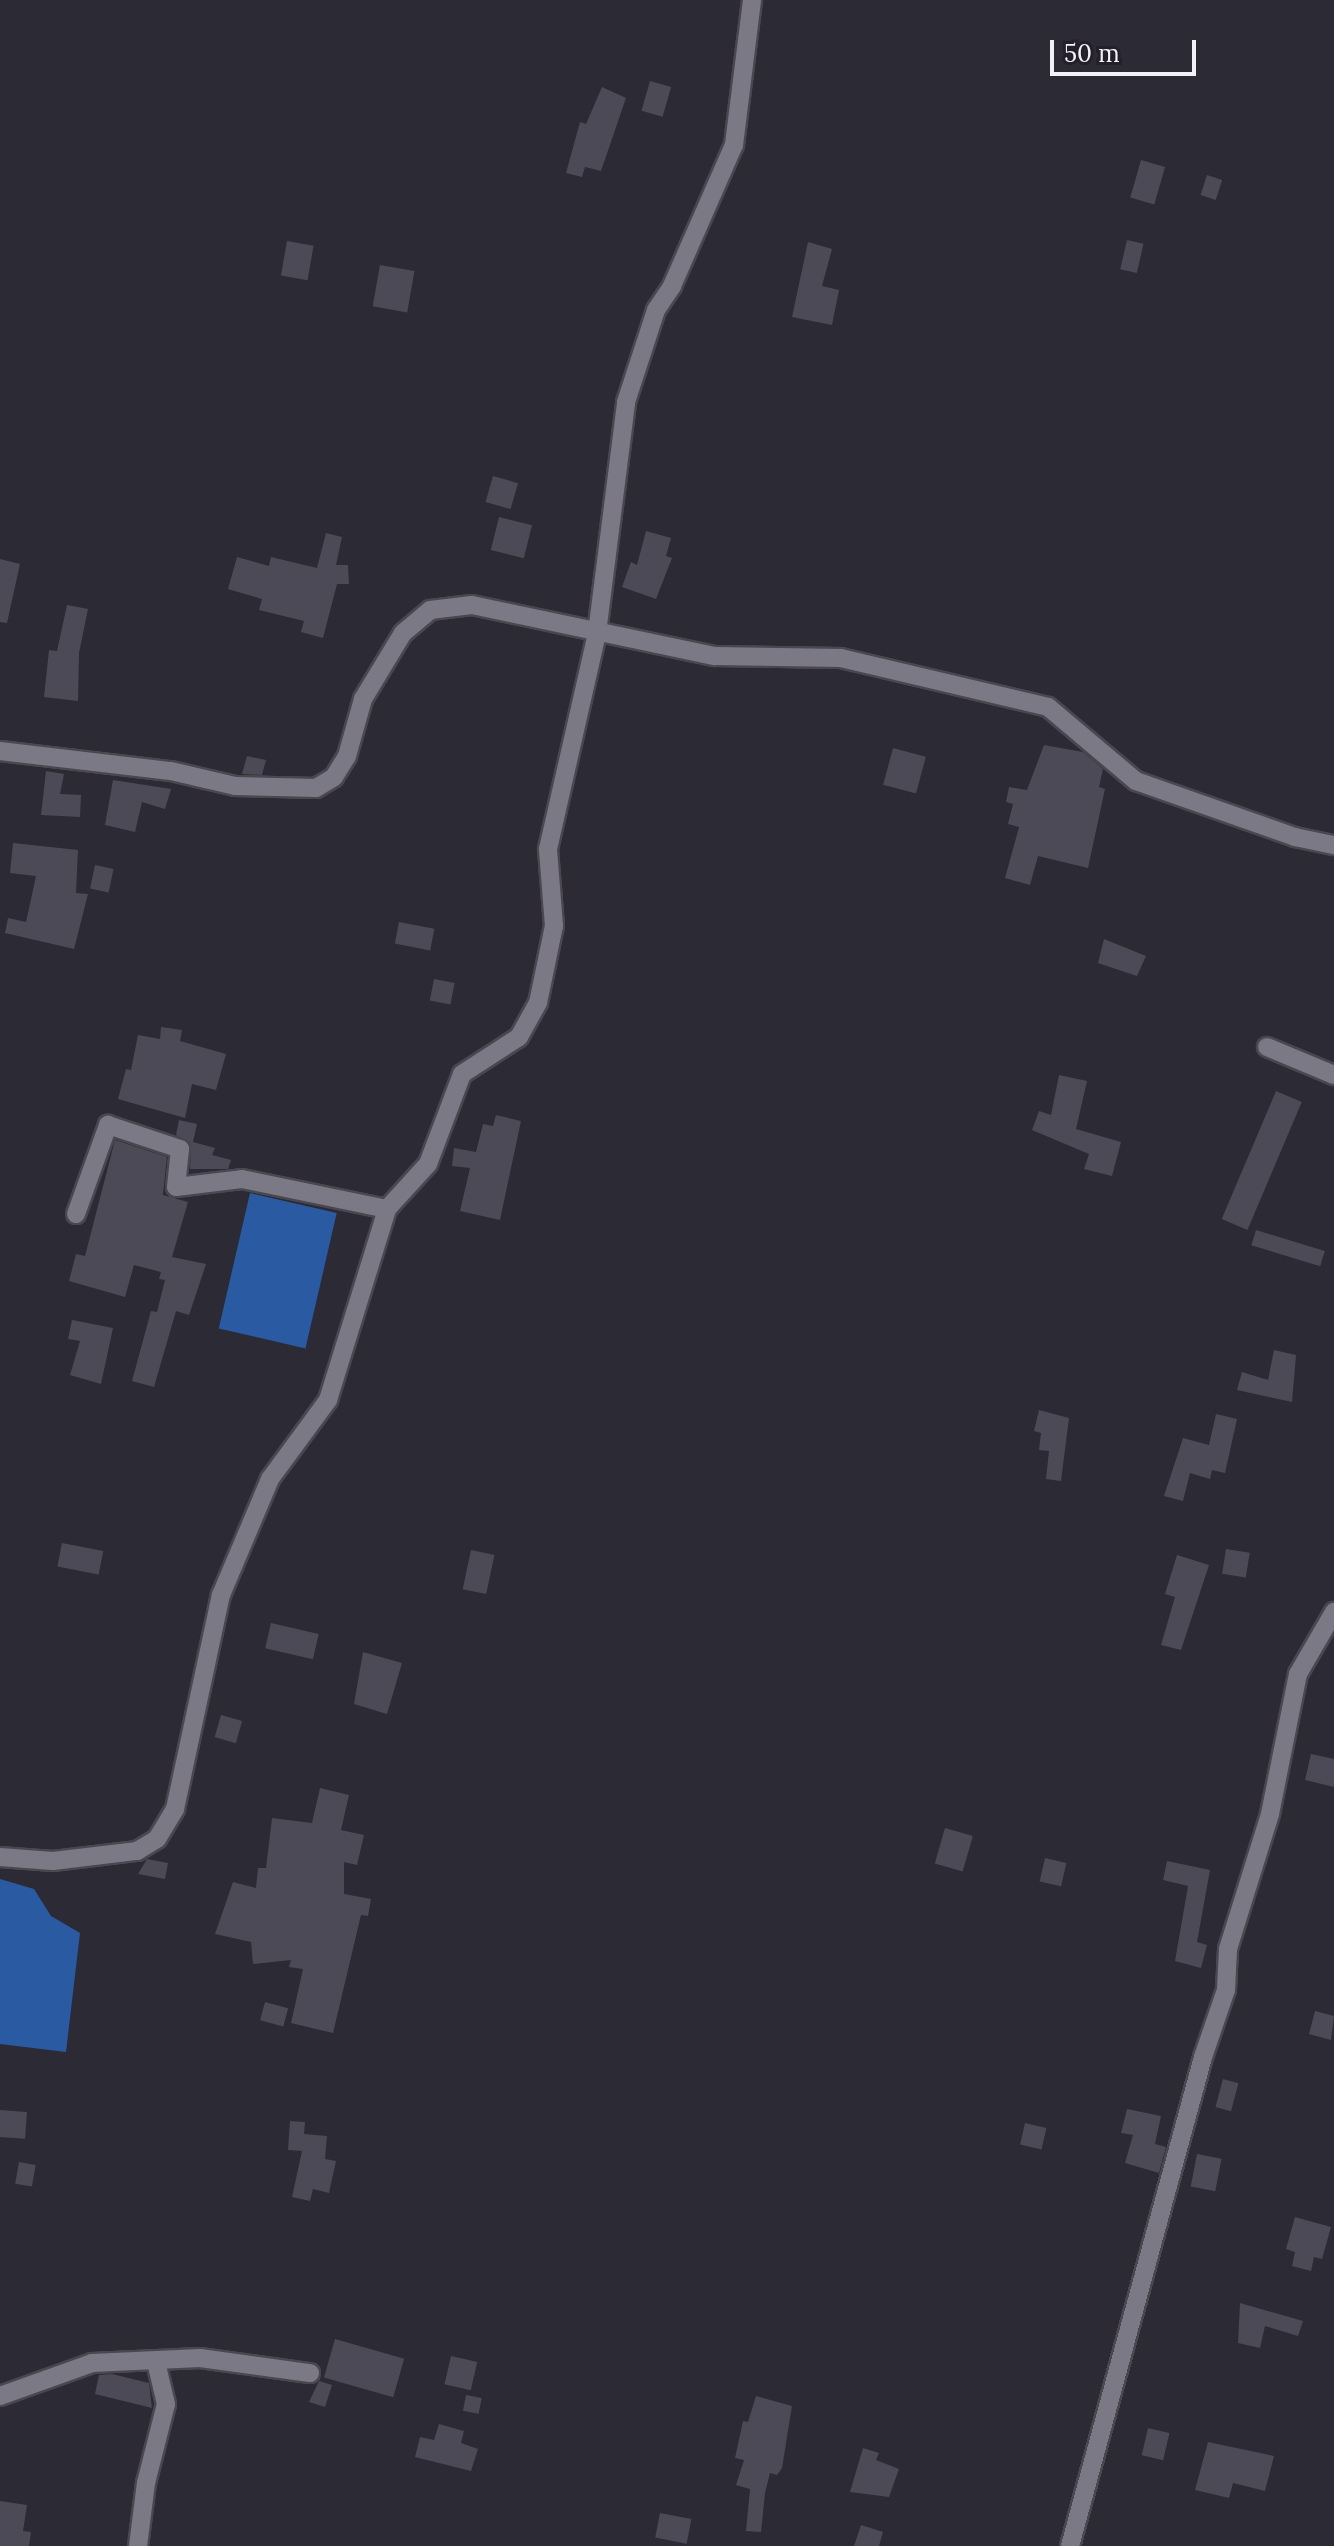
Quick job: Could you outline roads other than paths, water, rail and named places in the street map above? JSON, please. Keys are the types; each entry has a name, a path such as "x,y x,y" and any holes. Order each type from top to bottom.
{"street":[{"path":"0,1857 53,1861 137,1851 157,1839 169,1819 221,1595 270,1479 328,1400 387,1209 428,1164 462,1074 519,1037 538,1003 554,926 548,849 597,633 626,402 656,310 672,286 734,145 752,0"},
{"path":"0,751 171,771 235,786 316,788 334,777 347,756 363,699 403,633 430,610 472,605 715,656 841,658 1048,707 1136,781 1295,837 1334,845"},
{"path":"1267,1047 1334,1075"},
{"path":"76,1214 108,1125 180,1149 176,1187 242,1179 387,1209"},
{"path":"1070,2546 1203,2057 1226,1990 1228,1949 1270,1814 1298,1674 1334,1612"},
{"path":"0,2396 92,2363 200,2358 310,2373"},
{"path":"138,2546 146,2483 166,2404 156,2362"}],"water":[{"path":"250,1193 337,1213 305,1348 219,1328"},
{"path":"0,1879 34,1889 51,1916 80,1933 66,2052 0,2044"}]}
